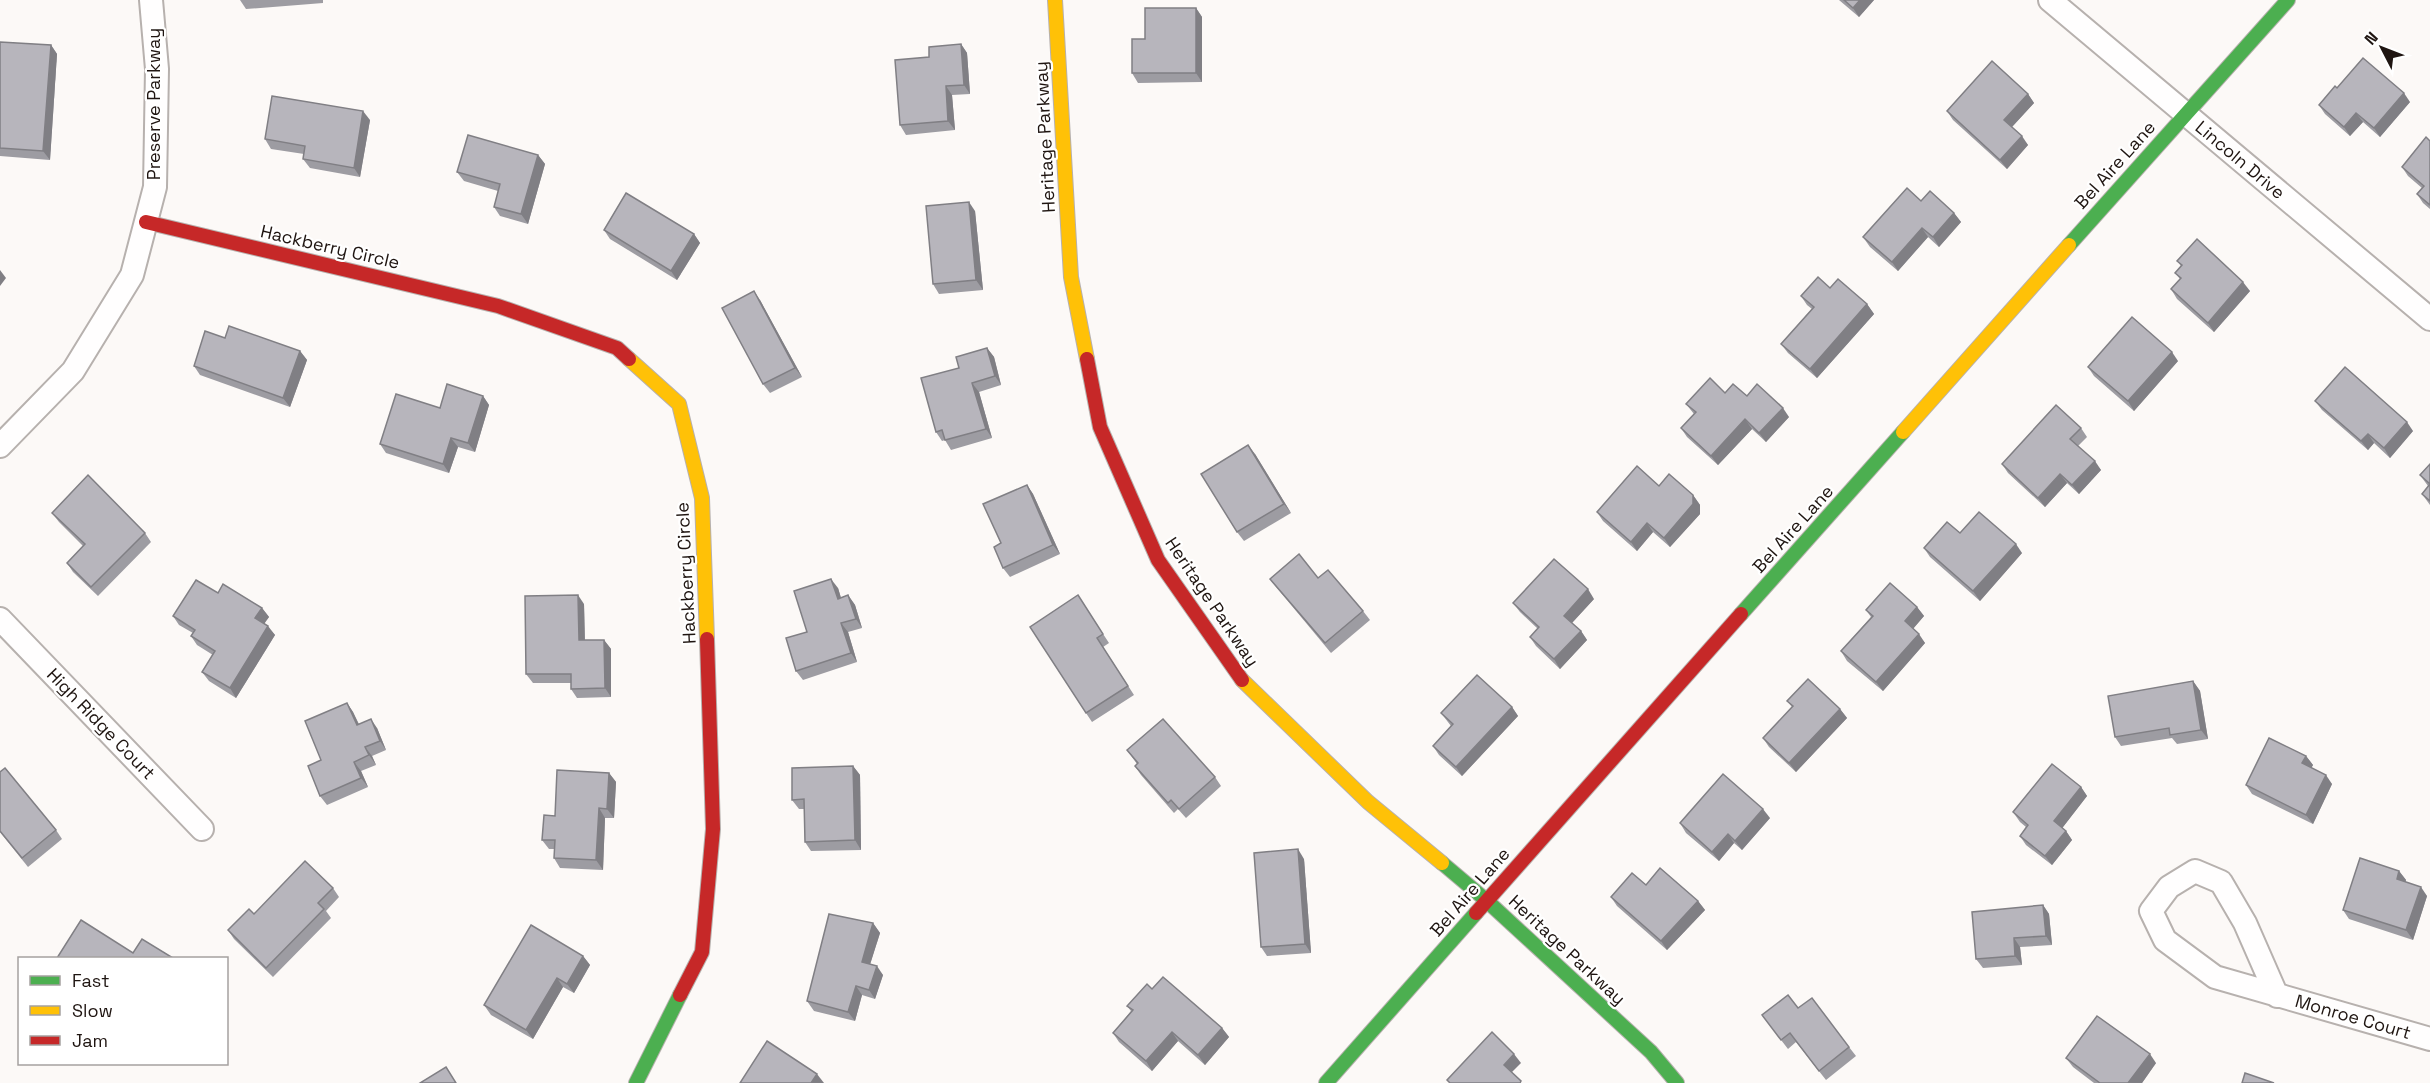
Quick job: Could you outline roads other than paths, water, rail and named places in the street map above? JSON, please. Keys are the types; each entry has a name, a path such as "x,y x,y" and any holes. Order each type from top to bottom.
{"street":[{"name":"Preserve Parkway","path":"0,446 73,371 132,275 155,187 157,69 151,0"},
{"name":"Heritage Parkway","path":"1055,0 1071,277 1100,427 1158,560 1237,676 1368,802 1487,901 1651,1052 1677,1083"},
{"name":"Lincoln Drive","path":"2050,0 2430,319"},
{"name":"Bel Aire Lane","path":"1326,1083 2184,113 2288,0"},
{"name":"Hackberry Circle","path":"146,222 498,306 617,348 678,404 702,498 713,829 702,952 641,1078 636,1083"},
{"name":"High Ridge Court","path":"0,619 202,829"},
{"name":"Monroe Court","path":"2277,996 2245,923 2221,882 2195,871 2169,887 2151,911 2165,940 2216,977 2277,996 2430,1039"}]}
